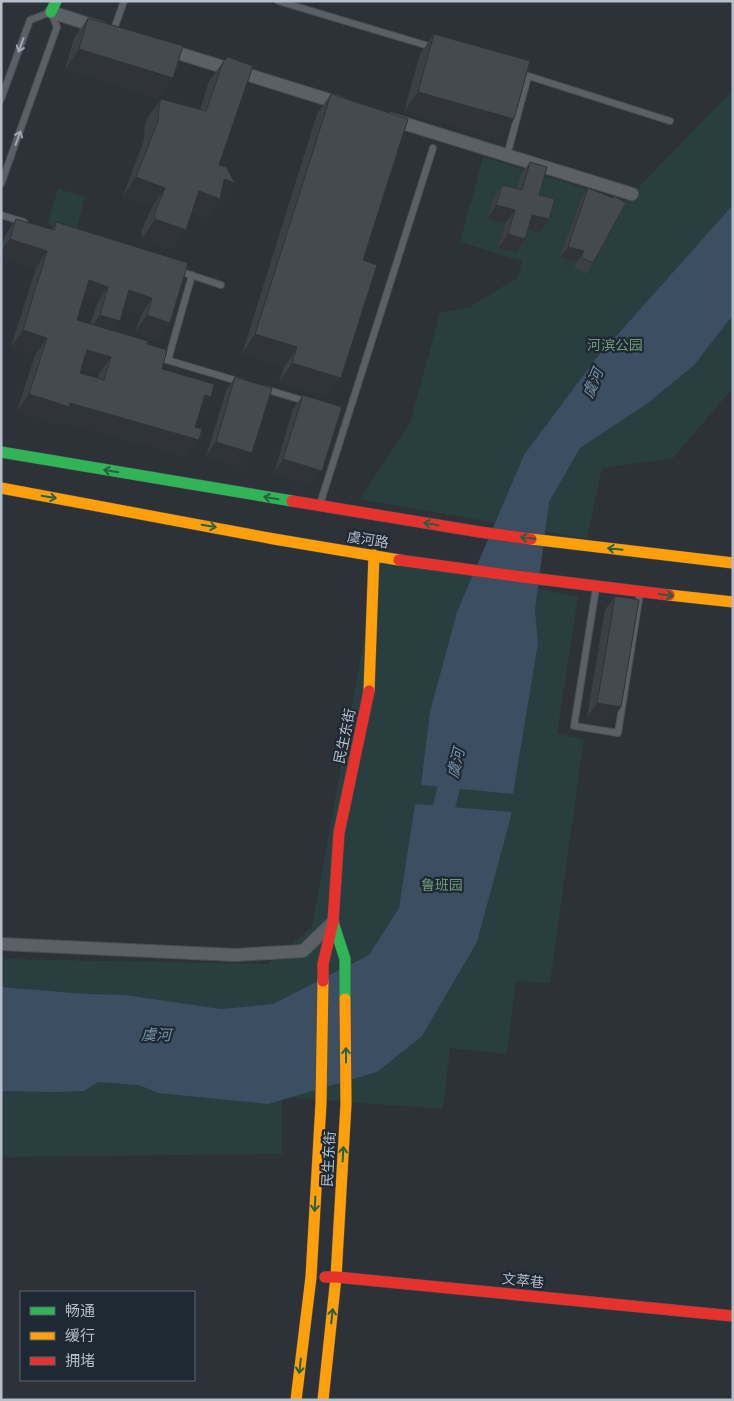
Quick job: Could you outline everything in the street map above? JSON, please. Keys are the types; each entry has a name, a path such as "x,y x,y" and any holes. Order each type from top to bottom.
{"street":[{"path":"54,7 118,34"},
{"path":"150,44 357,109"},
{"path":"376,115 632,194"},
{"name":"虞河路","path":"1,452 480,532 733,563"},
{"name":"虞河路","path":"1,488 313,546 565,583 733,602"},
{"name":"民生东街","path":"296,1400 311,1277 321,1103 323,964 333,922 339,833 369,691 374,555"},
{"path":"1,944 236,955 303,951 333,922"},
{"name":"民生东街","path":"323,1400 336,1277 346,1104 345,959 333,922"},
{"name":"文萃巷","path":"311,1277 336,1277 733,1316"}],"lane":[{"path":"118,34 124,1"},
{"path":"278,1 436,48"},
{"path":"1,99 30,20 54,7 57,27 1,184"},
{"path":"510,70 670,121"},
{"path":"507,156 528,76"},
{"path":"320,506 433,148"},
{"path":"1,215 32,225"},
{"path":"173,270 221,285"},
{"path":"168,360 192,276"},
{"path":"149,354 244,382"},
{"path":"263,388 320,405"},
{"path":"338,411 348,414"},
{"path":"597,587 574,726 618,733 640,592"}],"green space":[{"name":"河滨公园","path":"733,90 733,388 673,458 602,468 587,539 360,499 410,423 440,313 470,307 518,277 522,261 460,242 483,157 625,201"},
{"path":"58,189 85,197 76,232 47,224"},
{"name":"鲁班园","path":"379,555 578,597 557,734 584,739 550,983 516,981 507,1054 450,1048 443,1109 282,1097 282,1154 1,1157 1,959 267,964 312,927"}],"water":[{"path":"733,205 733,315 694,365 648,403 580,448 549,502 535,610 538,643 513,794 421,785 430,712 457,612 524,455 594,361"},
{"path":"415,804 512,812 477,942 422,1036 377,1072 268,1104 158,1093 139,1085 98,1082 84,1091 1,1091 1,987 85,994 125,995 221,1009 273,1004 369,955 399,908"}],"building":[{"path":"88,18 183,46 173,78 79,49"},
{"path":"434,34 530,61 514,119 418,92"},
{"path":"228,57 253,66 219,165 226,167 235,183 224,179 220,199 199,191 186,230 155,219 155,212 165,188 136,177 158,121 161,99 206,111 223,62"},
{"path":"331,94 408,119 363,260 377,265 341,378 292,363 297,347 255,334"},
{"path":"530,162 547,167 539,195 555,199 549,219 532,215 525,239 508,234 515,210 496,205 502,185 522,190"},
{"path":"588,188 613,198 614,196 626,203 593,263 581,257 584,251 568,247"},
{"path":"16,219 54,230 56,222 188,263 170,323 147,315 152,298 129,290 120,321 100,315 108,287 89,280 77,320 148,341 147,344 167,350 162,369 214,384 211,397 205,395 195,427 202,429 199,440 70,403 69,407 29,394 47,338 23,330 47,251 10,239","holes":["87,350 111,357 104,380 80,373"]},
{"path":"235,377 272,388 252,453 216,442"},
{"path":"303,395 342,407 322,471 283,459"},
{"path":"615,596 639,600 621,707 597,703"}],"waterway":[{"name":"虞河","path":"437,836 456,758"}],"traffic: fast":[{"path":"51,12 56,1"},
{"path":"1,452 292,501"},
{"path":"333,922 345,959 345,999"}],"traffic: slow":[{"path":"1,488 274,539 399,560"},
{"path":"531,539 733,563"},
{"path":"369,691 374,555"},
{"path":"669,595 733,602"},
{"path":"296,1400 311,1277 321,1103 323,981"},
{"path":"323,1400 336,1277 346,1104 345,999"}],"traffic: jam":[{"path":"292,501 531,539"},
{"path":"399,560 669,595"},
{"path":"323,981 323,964 333,922 339,833 369,691"},
{"path":"325,1277 733,1316"}]}
